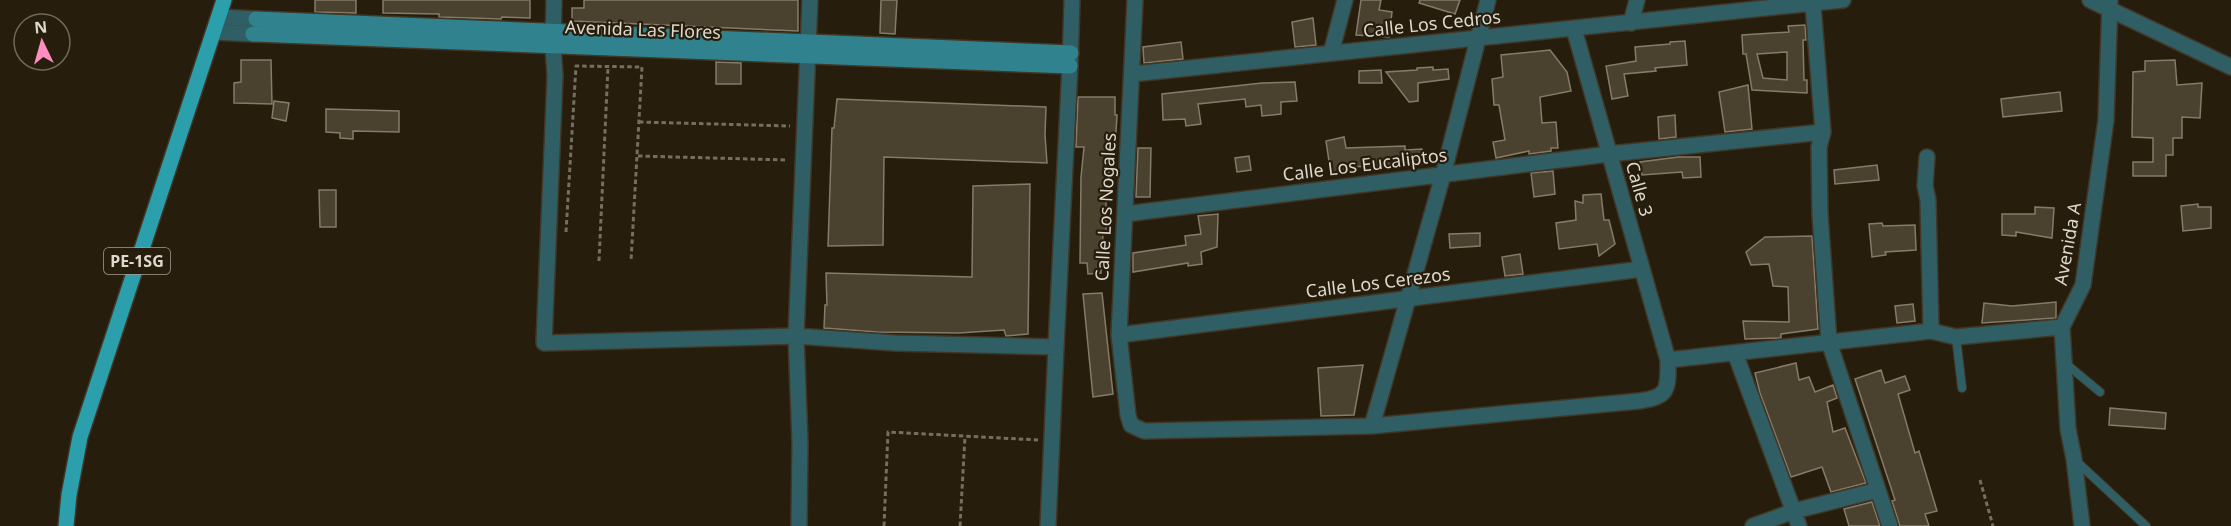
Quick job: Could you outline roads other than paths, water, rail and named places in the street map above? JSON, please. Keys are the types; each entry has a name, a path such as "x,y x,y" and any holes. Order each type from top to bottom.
{"main road":[{"name":"PE-1SG","path":"66,526 69,495 80,437 224,0"}],"street":[{"path":"554,0 555,76 544,343 796,336 895,343 1056,347"},
{"path":"799,526 800,443 796,336 810,0"},
{"path":"1048,526 1072,0"},
{"name":"Calle Los Nogales","path":"1128,415 1119,335 1135,0"},
{"path":"1331,53 1345,0"},
{"path":"1372,426 1443,175 1488,0"},
{"path":"1631,23 1637,0"},
{"name":"Calle Los Cedros","path":"1132,74 1631,23 1758,5 1813,5 1843,0"},
{"path":"2090,0 2109,4 2231,67"},
{"name":"Avenida A","path":"2062,327 2084,285 2106,120 2109,4"},
{"path":"1813,5 1823,132 1819,147 1820,214 1829,342 1890,526"},
{"name":"Avenida Las Flores","path":"219,17 255,26"},
{"name":"Avenida Las Flores","path":"214,32 255,26 1071,60"},
{"name":"Calle 3","path":"1128,415 1131,425 1144,431 1372,426 1656,399 1664,393 1668,386 1668,360 1574,29"},
{"name":"Calle Los Eucaliptos","path":"1125,214 1609,154 1823,132"},
{"path":"1927,158 1925,186 1928,200 1932,331"},
{"name":"Calle Los Cerezos","path":"1119,335 1642,269"},
{"path":"1668,360 1932,331 1956,337 2062,327 2068,429 2082,526"},
{"path":"1735,352 1799,526"},
{"path":"1753,526 1794,511 1878,490"}],"lane":[{"path":"1956,337 1962,388"},
{"path":"2064,362 2100,392"},
{"path":"2074,459 2146,526"}]}
